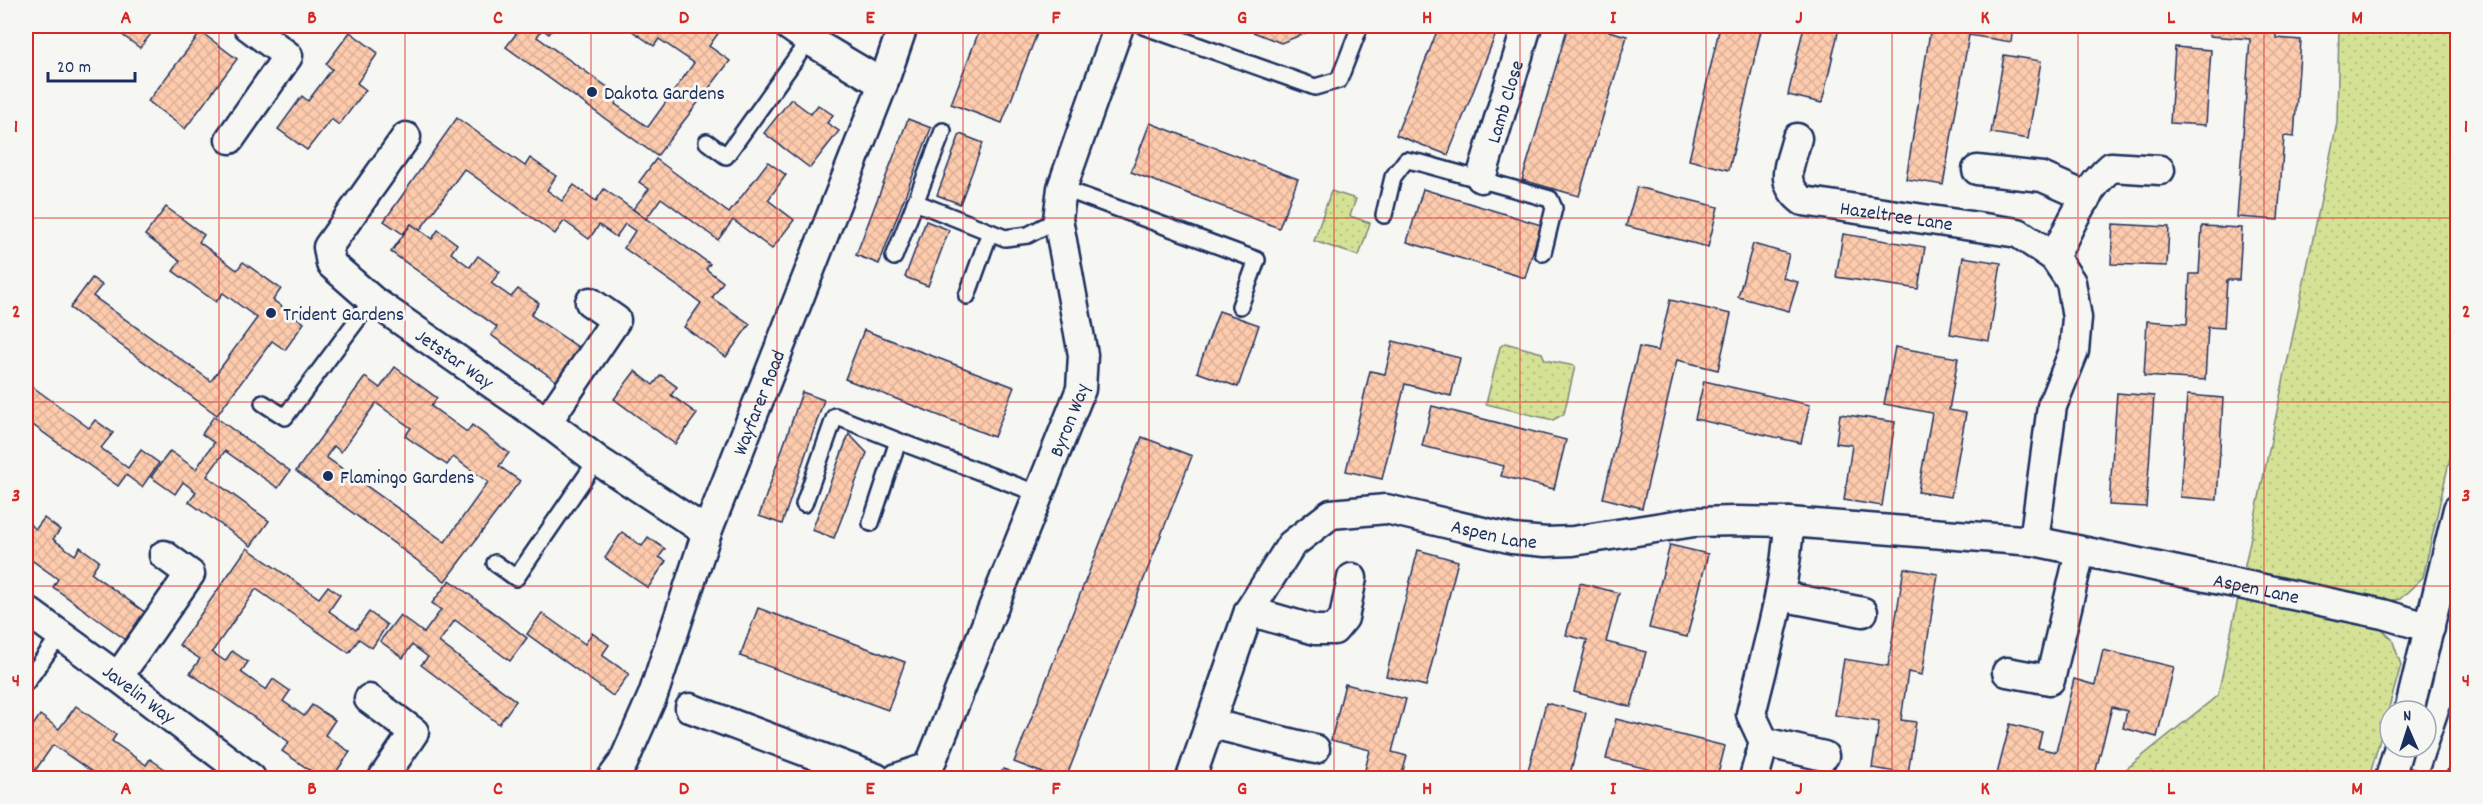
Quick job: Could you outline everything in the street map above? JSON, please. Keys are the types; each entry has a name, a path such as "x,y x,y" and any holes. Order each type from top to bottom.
{"street":[{"path":"230,139 288,56 248,26"},
{"name":"Wayfarer Road","path":"612,778 623,763 653,694 707,532 883,84 903,26"},
{"name":"Byron Way","path":"897,778 929,766 1081,389 1083,355 1058,219 1062,188 1119,26"},
{"name":"Lamb Close","path":"1482,178 1527,26"},
{"path":"799,33 883,84"},
{"name":"Jetstar Way","path":"406,137 328,248 331,264 372,300 547,422 597,460 707,532"},
{"name":"Hazeltree Lane","path":"1797,138 1787,182 1792,193 1803,201 2018,233 2054,257 2071,282 2077,318 2074,351 2052,406 2034,541"},
{"path":"2054,257 2102,174 2111,167 2160,170"},
{"path":"1977,170 2042,177 2087,197"},
{"path":"547,422 616,320 590,302"},
{"name":"Aspen Lane","path":"1191,778 1212,724 1226,673 1249,611 1291,545 1331,514 1386,509 1513,539 1546,542 1573,541 1694,522 1789,522 2034,541 2383,614 2430,628"},
{"path":"2412,699 2457,509"},
{"path":"1754,778 1764,742 1750,714 1780,596 1788,547 1789,522"},
{"path":"2007,672 2050,680 2080,552"},
{"path":"118,677 190,574 164,555"},
{"path":"1249,611 1316,630 1334,630 1344,618 1352,578"},
{"path":"1780,596 1863,612"},
{"name":"Javelin Way","path":"26,610 251,778"},
{"path":"369,699 414,732 383,778"},
{"path":"690,708 824,769 876,778"},
{"path":"1212,724 1315,749"},
{"path":"1764,742 1824,756"},
{"path":"2399,759 2399,777"}],"lane":[{"path":"1143,26 1315,87 1339,80 1360,26"},
{"path":"707,142 726,156 799,33"},
{"path":"894,257 943,131"},
{"path":"1384,214 1393,177 1406,160 1482,178 1550,198 1554,208 1543,253"},
{"path":"1062,188 1257,260 1240,306"},
{"path":"915,202 1005,238 1028,235 1058,219"},
{"path":"967,296 990,232"},
{"path":"263,403 285,417 372,300"},
{"path":"804,504 835,416 1039,494"},
{"path":"871,523 898,441"},
{"path":"495,563 516,578 597,460"},
{"path":"26,683 60,635"},
{"path":"2436,778 2457,713"}],"green space":[{"path":"2339,26 2457,26 2457,427 2423,577 2400,599 2356,607 2392,639 2401,665 2391,699 2378,699 2378,746 2369,778 2115,778 2218,695 2337,123"},
{"path":"1331,191 1356,199 1350,216 1370,223 1359,256 1314,241"},
{"path":"1505,343 1542,353 1545,360 1575,366 1564,414 1553,420 1486,404 1500,347"}],"building":[{"path":"110,26 157,26 140,48"},
{"name":"Dakota Gardens","path":"522,26 555,26 549,34 542,29 537,37 620,96 615,104 648,127 694,63 659,39 654,46 625,26 718,26 722,28 709,46 730,61 657,156 506,47"},
{"path":"981,26 1040,26 1002,123 951,104"},
{"path":"1238,26 1323,26 1281,43"},
{"path":"1439,26 1499,26 1448,155 1396,135"},
{"path":"1568,26 1591,26 1627,36 1579,196 1522,180"},
{"path":"1720,26 1762,26 1729,170 1689,160"},
{"path":"1804,26 1839,28 1822,103 1788,95"},
{"path":"1931,26 1946,29 1946,26 2013,26 2011,42 1969,35 1943,185 1906,179"},
{"path":"2210,26 2276,26 2276,38 2301,40 2294,137 2284,136 2278,220 2237,217 2250,39 2209,36"},
{"path":"201,32 237,59 185,129 148,101"},
{"path":"350,32 378,53 357,83 366,90 339,125 331,119 307,150 278,129 302,96 308,101 332,69 326,64"},
{"path":"2175,47 2211,50 2206,125 2170,123"},
{"path":"2004,55 2041,61 2028,139 1991,133"},
{"path":"791,99 811,114 818,105 833,115 827,123 839,131 810,168 764,133"},
{"path":"457,118 525,166 530,158 556,176 547,190 562,201 574,185 596,201 604,189 710,264 706,269 723,282 712,298 750,324 726,357 684,327 701,303 624,248 635,231 625,224 616,237 599,225 589,239 564,221 555,234 464,169 420,230 411,224 403,234 384,221"},
{"path":"908,119 931,128 879,264 856,255"},
{"path":"1150,123 1298,179 1279,228 1131,172"},
{"path":"960,134 983,143 960,204 937,195"},
{"path":"656,159 729,213 768,162 786,175 768,200 794,220 772,249 733,220 718,240 661,198 646,219 633,209 649,189 639,182"},
{"path":"1637,187 1718,207 1708,247 1626,226"},
{"path":"1423,189 1541,225 1525,278 1407,242"},
{"name":"Trident Gardens","path":"166,207 204,235 199,242 237,270 243,262 281,289 273,300 304,323 285,350 272,341 217,415 70,308 92,278 102,285 93,296 211,381 257,318 223,293 216,302 173,271 180,261 145,235"},
{"path":"926,221 949,230 928,286 905,277"},
{"path":"411,224 432,239 438,230 457,244 451,253 470,267 478,256 500,272 491,283 511,297 518,289 539,303 531,315 581,349 558,382 491,335 497,327 391,252"},
{"path":"2113,224 2169,227 2167,266 2111,264"},
{"path":"2202,226 2242,228 2239,280 2227,280 2224,328 2208,327 2205,380 2144,376 2147,321 2187,324 2190,274 2199,274"},
{"path":"1843,234 1925,247 1918,289 1836,277"},
{"path":"1753,244 1789,254 1783,278 1798,282 1789,311 1738,297"},
{"path":"1963,257 2001,263 1989,341 1950,334"},
{"path":"1670,300 1731,314 1718,370 1677,360 1642,508 1603,498 1639,347 1658,351"},
{"path":"1219,311 1259,325 1238,387 1197,372"},
{"path":"864,330 1014,387 994,437 845,379"},
{"path":"1393,341 1460,358 1451,396 1405,384 1382,479 1346,471 1370,371 1385,374"},
{"path":"1895,347 1958,358 1949,410 1966,413 1951,497 1918,492 1932,413 1884,404"},
{"name":"Flamingo Gardens","path":"395,367 437,398 431,406 467,432 472,425 509,453 499,466 520,481 445,581 296,471 365,377 380,388","holes":["376,403 411,428 405,436 447,465 453,457 488,482 445,542 326,457 334,446 341,452"]},
{"path":"635,371 653,385 661,375 677,387 671,395 697,414 675,444 614,399"},
{"path":"1704,381 1810,405 1801,443 1695,419"},
{"path":"26,382 89,428 95,420 113,433 101,448 128,468 141,450 159,463 142,487 126,475 118,486 26,420"},
{"path":"802,392 824,400 782,524 759,516"},
{"path":"2117,393 2154,396 2146,507 2109,505"},
{"path":"2187,395 2223,398 2217,500 2180,497"},
{"path":"1432,406 1566,440 1554,489 1501,476 1504,466 1422,446"},
{"path":"1840,414 1895,422 1882,506 1844,500 1852,445 1836,443"},
{"path":"214,416 290,471 278,488 225,451 207,476 269,521 251,546 189,502 196,492 183,482 175,494 151,477 170,451 196,469 214,443 202,434"},
{"path":"849,434 867,453 834,538 812,530"},
{"path":"1142,437 1192,456 1066,778 1056,778 1014,762"},
{"path":"44,518 60,530 53,539 75,555 80,547 99,561 91,573 146,613 126,640 53,587 58,579 26,556 26,521 36,529"},
{"path":"622,532 642,546 648,537 665,549 659,557 666,561 648,588 605,558"},
{"path":"1670,545 1708,554 1687,637 1649,628"},
{"path":"247,548 319,598 328,586 340,595 329,611 356,630 369,612 387,625 372,648 359,639 349,653 256,589 212,652 225,661 232,651 248,662 241,672 266,690 273,679 290,691 283,701 304,716 312,705 335,720 325,735 350,752 332,778 321,778 282,751 289,742 190,673 200,659 179,645"},
{"path":"1418,550 1458,561 1426,686 1386,676"},
{"path":"1904,568 1938,574 1922,675 1908,672 1901,720 1916,722 1908,774 1872,768 1879,722 1835,715 1844,659 1888,666"},
{"path":"450,580 527,638 510,661 455,620 439,642 516,701 499,724 421,665 428,657 412,645 403,658 380,641 400,615 424,633 441,610 432,603"},
{"path":"1580,583 1619,593 1606,642 1646,652 1631,707 1574,692 1587,640 1566,635"},
{"path":"758,608 905,662 888,710 740,656"},
{"path":"542,613 585,644 592,633 609,645 602,655 629,674 613,696 527,634"},
{"path":"2103,650 2174,667 2157,737 2123,728 2127,711 2112,707 2094,778 1996,778 2010,724 2042,732 2038,748 2056,752 2074,679 2095,685"},
{"path":"1345,684 1406,699 1392,752 1407,756 1401,778 1363,778 1370,750 1331,740"},
{"path":"1546,703 1586,713 1569,778 1526,778"},
{"path":"76,706 116,735 112,741 146,765 150,759 178,778 101,778 53,745 30,778 26,778 26,736 40,715 59,729"},
{"path":"1616,719 1725,746 1717,778 1686,778 1606,759"},
{"path":"1003,769 1028,778 999,778"}],"place":[{"name":"Dakota Gardens","path":"592,92"},
{"name":"Trident Gardens","path":"271,313"},
{"name":"Flamingo Gardens","path":"328,476"}]}
